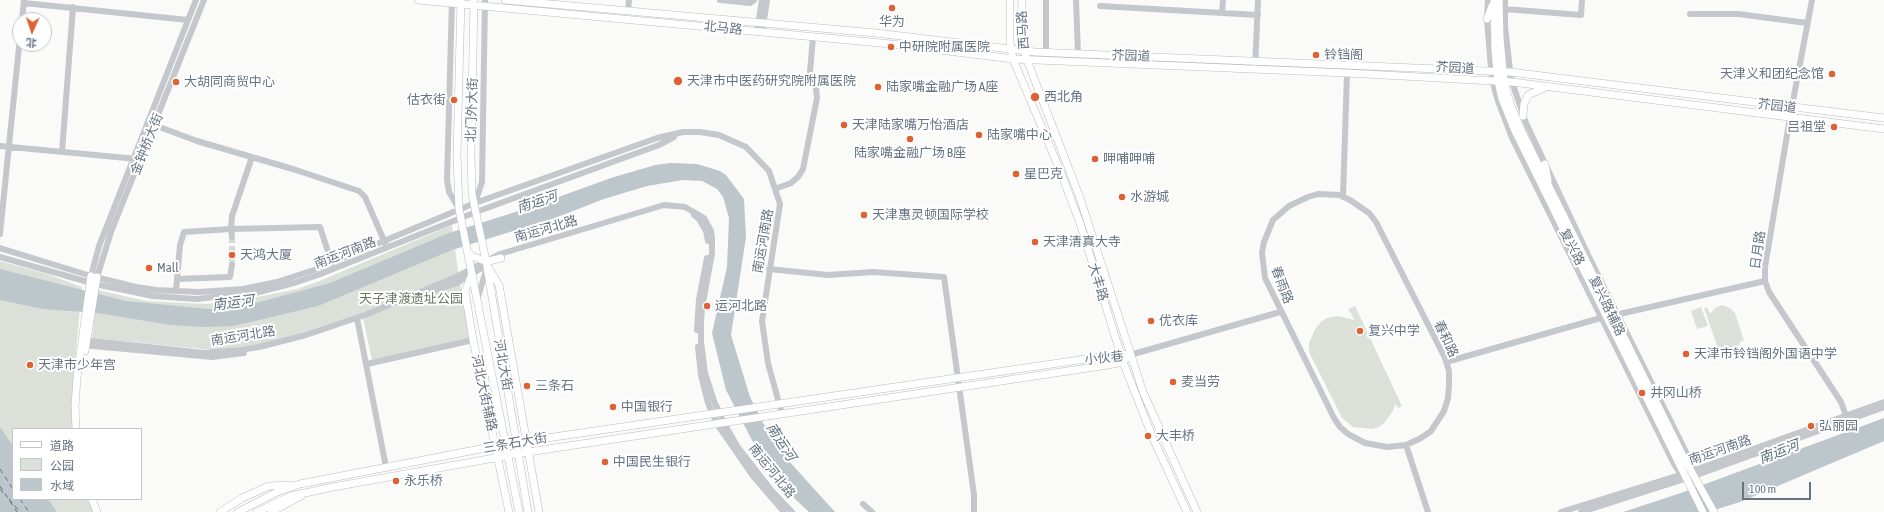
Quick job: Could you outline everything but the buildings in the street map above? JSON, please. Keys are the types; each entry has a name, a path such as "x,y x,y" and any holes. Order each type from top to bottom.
{"main road":[{"name":"北马路","path":"418,0 485,3 1027,60"},
{"name":"北马路","path":"506,0 876,33 1024,51"},
{"name":"西马路","path":"1010,0 1011,50"},
{"name":"西马路","path":"1022,0 1021,32 1027,60"},
{"path":"1487,19 1494,1"},
{"name":"复兴路","path":"1494,1 1499,25 1500,71 1510,103 1521,130 1610,316"},
{"name":"北门外大街","path":"461,2 457,154 459,209 462,220"},
{"name":"北门外大街","path":"474,3 471,154 472,194 477,215"},
{"name":"大丰路","path":"1011,50 1013,59 1059,168 1080,223 1123,362 1168,472 1187,512"},
{"name":"芥园道","path":"1024,51 1500,71 1792,108 1884,118"},
{"name":"大丰路","path":"1027,60 1083,205 1130,355 1146,399 1197,512"},
{"name":"芥园道","path":"1027,60 1502,81 1884,129"},
{"name":"复兴路","path":"1502,81 1502,99 1520,143 1610,316 1690,476"},
{"path":"1523,116 1524,104 1528,95 1537,90 1553,87"},
{"path":"1544,164 1551,192"},
{"name":"河北大街","path":"477,215 488,264 512,418 506,448"},
{"name":"河北大街","path":"462,220 506,448 520,512"},
{"path":"467,251 475,258 488,264 499,285 539,512"},
{"path":"488,264 501,256"},
{"name":"河北大街辅路","path":"472,271 465,292 473,340 506,448"},
{"path":"76,428 75,406 92,283"},
{"path":"80,428 80,382 84,343"},
{"name":"小伙巷","path":"732,410 1120,354 1130,355"},
{"name":"小伙巷","path":"738,421 1123,362 1130,355"},
{"name":"三条石大街","path":"257,512 291,496 307,492 488,459 527,438 538,439 732,410"},
{"path":"512,418 527,438"},
{"name":"三条石大街","path":"518,454 738,421"},
{"path":"509,512 501,474 506,448 529,453"},
{"name":"河北大街","path":"506,448 518,454 528,512"},
{"name":"三条石大街","path":"220,512 242,498 269,486 300,484 386,467 506,448"},
{"path":"524,486 525,470 529,453"},
{"path":"1168,472 1177,469"},
{"path":"1690,476 1703,512"},
{"path":"1690,476 1714,512"},
{"name":"三条石大街","path":"238,512 270,495 300,484"},
{"name":"三条石大街","path":"271,512 307,492"},
{"path":"92,500 97,512"},
{"path":"97,500 102,512"}],"street":[{"name":"金钟桥大街","path":"92,283 99,246 137,159 196,0"},
{"name":"金钟桥大街","path":"137,159 154,126 204,0"},
{"path":"628,11 629,0"},
{"path":"720,0 750,3 754,0"},
{"path":"760,32 762,0"},
{"path":"761,23 768,0"},
{"path":"1046,0 1046,52"},
{"path":"1076,0 1078,54"},
{"path":"1139,0 1139,8"},
{"path":"1222,12 1223,0"},
{"path":"1255,69 1258,0"},
{"name":"复兴路辅路","path":"1500,71 1505,0"},
{"path":"1504,9 1581,15 1582,0"},
{"name":"日月路","path":"1812,0 1790,117 1765,267 1765,281 1769,292 1841,402 1847,418"},
{"path":"23,12 24,2 188,20"},
{"path":"452,2 447,180 449,192 459,209"},
{"path":"475,203 482,182 485,3"},
{"path":"1100,6 1258,15"},
{"path":"62,152 73,8"},
{"path":"1690,14 1738,14 1807,23"},
{"name":"复兴路辅路","path":"1487,19 1502,81 1523,116 1610,316 1629,376 1674,464 1690,476"},
{"path":"775,190 791,183 798,177 803,169 817,98 816,88 810,72 813,37"},
{"path":"0,234 18,52"},
{"path":"1343,197 1347,73"},
{"path":"154,126 359,192 365,196 387,248"},
{"name":"南运河南路","path":"0,257 136,294 167,298 196,299 239,296 294,283 659,145 683,132"},
{"name":"南运河南路","path":"0,248 92,283 176,292 221,291 252,287 289,279 332,264 459,209 657,138 683,132 700,132 719,135 746,147 769,171 780,204 762,321 768,363 782,414"},
{"path":"0,146 137,159"},
{"path":"232,237 232,216 252,157"},
{"name":"春雨路","path":"1350,200 1330,194 1308,197 1281,212 1268,230 1264,242 1262,266 1265,278 1280,312 1334,418 1340,426 1348,434 1365,443 1387,447 1406,445"},
{"name":"春和路","path":"1350,200 1369,213 1376,222 1446,362 1449,385 1448,398 1444,411 1430,431 1421,438 1406,445"},
{"name":"南运河北路","path":"501,256 664,205 685,207 698,213 708,224 712,239 712,252 702,308 701,342 705,373 715,413 720,424 753,476 784,512"},
{"path":"176,292 180,245 184,232 231,229 320,227 332,264"},
{"path":"483,247 490,254 501,256"},
{"path":"178,279 230,277 232,264"},
{"path":"477,298 488,264"},
{"name":"南运河北路","path":"84,343 196,356 219,357 280,346 457,282 472,271 488,264"},
{"path":"770,269 828,275 873,272 944,277 974,495 974,512"},
{"path":"1446,362 1610,316 1765,281"},
{"path":"1130,355 1280,312"},
{"path":"358,319 386,467"},
{"path":"367,364 473,340"},
{"name":"南运河南路","path":"1580,512 1635,496 1847,418 1884,402"},
{"name":"南运河南路","path":"1847,418 1884,407"},
{"name":"南运河北路","path":"720,424 772,491 792,512"},
{"path":"1406,445 1428,512"},
{"name":"南运河南路","path":"1561,512 1690,476"},
{"path":"864,504 872,512"}],"green space":[{"name":"天子津渡遗址公园","path":"452,225 469,339 372,360 362,314 310,331 256,345 212,350 92,338 98,290 146,301 207,304 243,300 297,289 317,282"},
{"path":"0,261 47,274 82,287 72,394 73,428 12,428 12,500 88,500 93,512 0,512"},
{"path":"1722,305 1730,308 1735,313 1744,341 1741,341 1737,348 1733,350 1722,349 1723,353 1720,354 1704,308 1707,307 1710,314 1715,308"},
{"path":"1355,306 1402,406 1398,408 1395,404 1393,411 1384,423 1379,427 1372,429 1353,427 1342,418 1309,352 1309,343 1315,329 1321,322 1327,318 1337,316 1355,320 1348,309"},
{"path":"1701,307 1708,326 1697,329 1691,311"}],"water":[{"path":"671,163 697,164 720,171 726,175 744,199 746,237 731,335 750,397 763,423 788,460 835,512 809,512 795,499 755,446 726,390 712,333 727,267 729,218 723,197 717,189 702,181 683,180 647,186 604,199 555,218 452,250 318,306 234,326 202,327 171,325 97,313 43,309 0,300 0,269 126,301 209,309 241,307 330,283 449,233 528,208 611,178 655,165"},
{"path":"1884,418 1884,441 1740,502 1708,512 1623,512 1681,493"},
{"path":"0,427 12,445 12,500 49,500 57,512 0,512"}],"ferry route":[{"path":"0,469 12,487"},
{"path":"0,486 17,512"},
{"path":"0,489 4,494"},
{"path":"9,499 20,512"},
{"path":"21,500 29,512"}],"tunnel":[{"path":"232,237 232,264"}],"place":[{"name":"华为","path":"892,8"},
{"name":"中研院附属医院","path":"891,47"},
{"name":"铃铛阁","path":"1316,55"},
{"name":"天津义和团纪念馆","path":"1832,74"},
{"name":"天津市中医药研究院附属医院","path":"678,81"},
{"name":"大胡同商贸中心","path":"176,82"},
{"name":"陆家嘴金融广场 A座","path":"878,87"},
{"name":"西北角","path":"1035,97"},
{"name":"估衣街","path":"454,100"},
{"name":"天津陆家嘴万怡酒店","path":"844,125"},
{"name":"吕祖堂","path":"1834,127"},
{"name":"陆家嘴中心","path":"979,135"},
{"name":"陆家嘴金融广场 B座","path":"910,139"},
{"name":"呷哺呷哺","path":"1095,159"},
{"name":"星巴克","path":"1016,174"},
{"name":"水游城","path":"1122,197"},
{"name":"天津惠灵顿国际学校","path":"864,215"},
{"name":"天津清真大寺","path":"1035,242"},
{"name":"天鸿大厦","path":"232,255"},
{"name":"Mall","path":"149,268"},
{"name":"运河北路","path":"707,306"},
{"name":"优衣库","path":"1151,321"},
{"name":"复兴中学","path":"1360,331"},
{"name":"天津市铃铛阁外国语中学","path":"1686,354"},
{"name":"天津市少年宫","path":"30,365"},
{"name":"麦当劳","path":"1173,382"},
{"name":"三条石","path":"527,386"},
{"name":"井冈山桥","path":"1642,393"},
{"name":"中国银行","path":"613,407"},
{"name":"弘丽园","path":"1811,426"},
{"name":"大丰桥","path":"1148,436"},
{"name":"中国民生银行","path":"605,462"},
{"name":"永乐桥","path":"396,481"}],"water label":[{"name":"南运河","path":"537,202"},
{"name":"南运河","path":"233,303"},
{"name":"南运河","path":"781,442"},
{"name":"南运河","path":"1779,452"}]}
